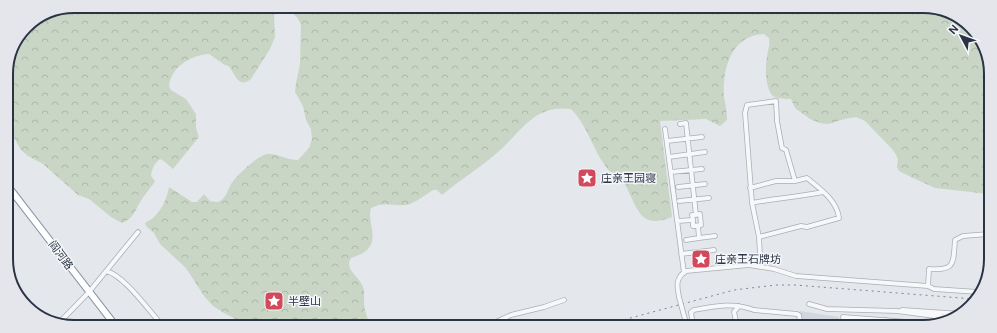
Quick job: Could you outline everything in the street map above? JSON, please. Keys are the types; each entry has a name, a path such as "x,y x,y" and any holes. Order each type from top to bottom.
{"highway":[{"name":"阎河路","path":"13,193 111,320"}],"street":[{"path":"739,265 742,262 756,259 760,255 759,237 750,188 745,113 747,105 776,101 777,121 782,148 786,150 795,182"},
{"path":"680,124 686,123 696,215"},
{"path":"665,130 684,273"},
{"path":"667,141 702,137"},
{"path":"669,157 705,152"},
{"path":"671,172 702,169"},
{"path":"750,188 776,182 795,182 807,178 824,192 838,209 839,218 807,227 801,226 759,237"},
{"path":"678,187 706,184"},
{"path":"752,203 779,198 800,197 824,192"},
{"path":"679,201 709,198"},
{"path":"698,226 694,226 692,215 700,214 701,225 698,226 699,238"},
{"path":"677,221 693,220"},
{"path":"63,319 89,292 138,232"},
{"path":"928,286 929,269 940,270 947,268 954,261 956,240 963,236 984,234"},
{"path":"686,240 716,236"},
{"path":"681,254 714,250"},
{"path":"685,320 677,285 679,277 684,273 739,265 774,269 796,276 928,286 934,289 975,292"},
{"path":"106,271 112,273 126,284 158,320"},
{"path":"500,320 511,315 544,307 564,300"},
{"path":"692,320 690,314 694,310 727,304 754,310 797,314 799,315 800,320"},
{"path":"809,304 828,309 897,311 941,317"},
{"path":"736,320 734,312 739,306"},
{"path":"897,311 902,310 950,313"},
{"path":"844,320 843,317 886,320"}],"shaded area":[{"path":"800,311 839,317 840,320 802,320"}],"green space":[{"path":"74,13 278,13 274,15 275,37 270,49 251,79 246,82 239,81 228,66 209,54 195,57 183,63 174,73 169,86 171,90 186,99 196,114 196,128 199,137 173,169 160,159 156,163 151,176 155,181 154,183 130,219 122,223 111,217 89,199 78,195 43,164 28,156 21,150 13,136 15,124 13,121 13,70 19,47 34,28 51,18 62,14"},
{"path":"292,13 923,13 938,15 953,21 969,34 978,47 983,62 984,193 935,188 899,171 897,167 898,158 893,150 865,121 856,117 828,124 820,123 810,119 795,108 791,99 773,96 768,88 766,77 769,38 764,34 753,36 744,40 731,55 727,64 724,85 727,120 720,126 706,119 660,121 672,217 660,221 651,220 644,217 639,212 621,178 609,171 605,165 577,115 571,109 547,111 530,121 485,163 442,195 437,190 433,190 408,205 384,204 371,208 370,219 373,237 372,243 363,253 351,258 349,262 350,269 363,287 365,310 369,320 237,320 213,306 204,296 186,268 160,244 154,233 146,226 145,223 152,219 161,208 169,187 192,202 197,202 204,194 210,201 218,202 227,193 236,177 263,155 279,155 298,160 309,148 312,139 311,129 306,120 303,106 295,92 300,64 301,25 299,20"}],"railway":[{"path":"623,320 734,290 776,285 795,285 969,299"}],"place":[{"name":"庄亲王园寝","path":"587,178"},
{"name":"庄亲王石牌坊","path":"701,259"},
{"name":"半壁山","path":"274,301"}]}
